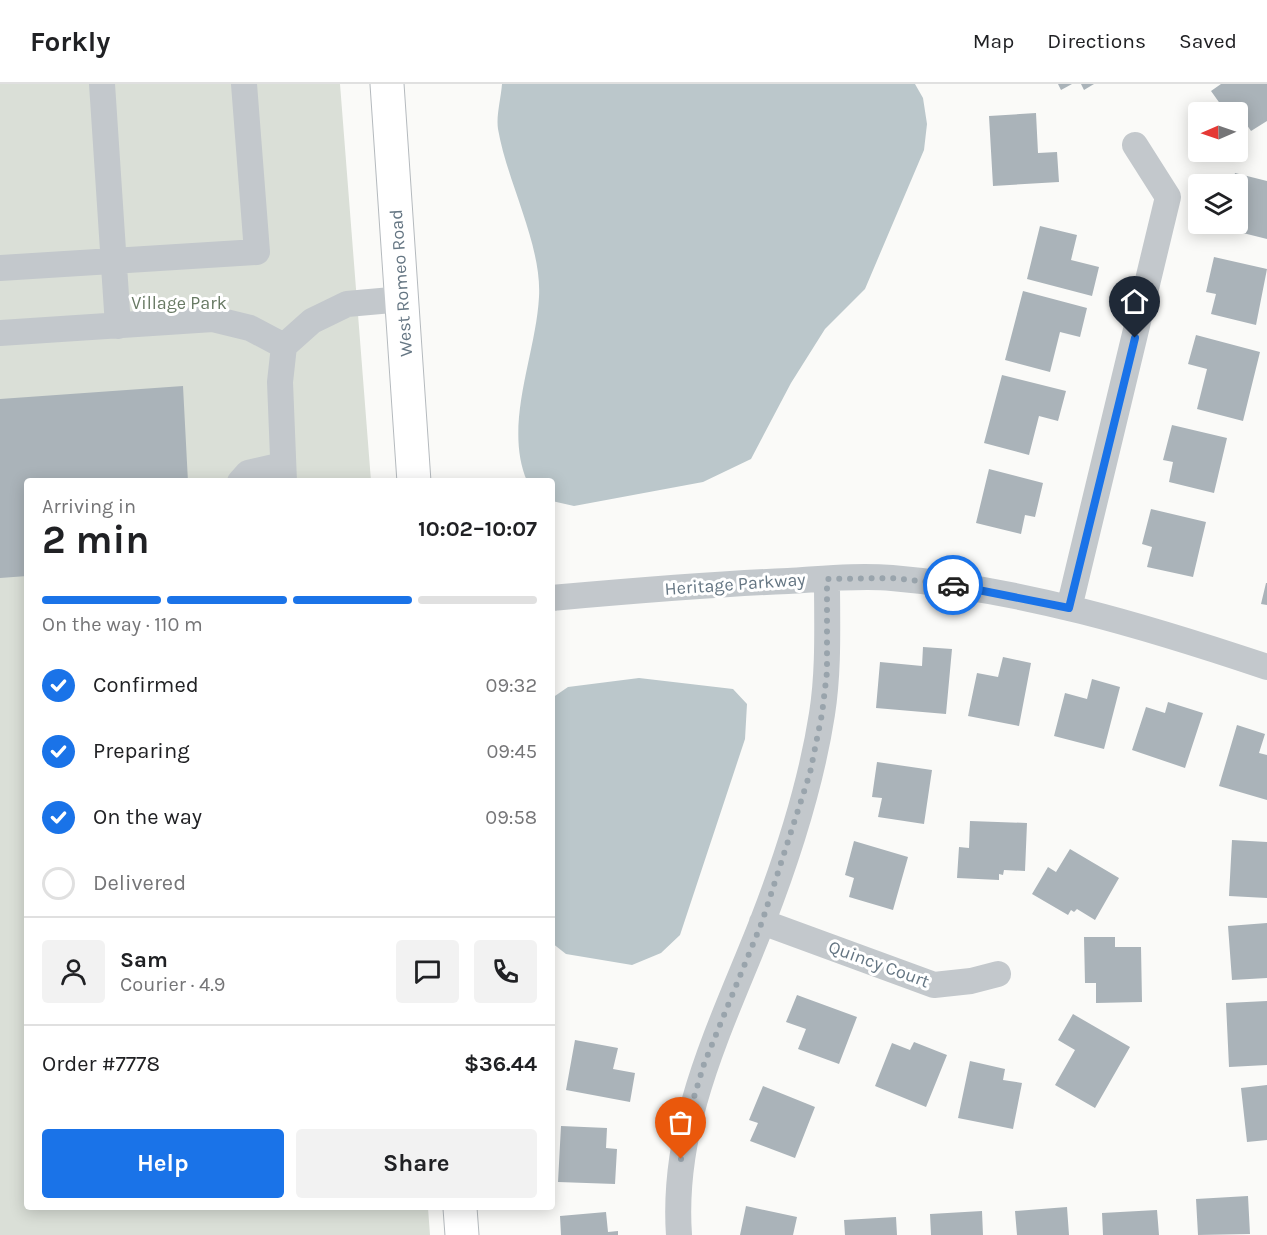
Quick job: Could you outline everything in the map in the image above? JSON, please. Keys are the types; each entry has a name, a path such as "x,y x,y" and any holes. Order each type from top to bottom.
{"main road":[{"name":"West Romeo Road","path":"387,84 414,478"},
{"path":"460,1210 462,1235"}],"street":[{"path":"102,84 117,326"},
{"path":"0,268 257,252 244,84"},
{"path":"1069,608 1168,197 1135,145"},
{"path":"244,478 248,473 283,473 280,382 284,346 312,321 347,304 403,299"},
{"path":"0,333 213,319 250,328 284,346"},
{"name":"Heritage Parkway","path":"555,598 827,579 892,578 968,587 1069,608 1151,628 1267,667"},
{"path":"679,1235 677,1198 688,1117 704,1064 762,922 801,807 822,714 827,672 827,579"},
{"name":"Quincy Court","path":"762,922 934,985 971,981 998,974"}],"green space":[{"name":"Village Park","path":"0,84 340,84 371,478 24,478 24,1210 428,1210 430,1235 0,1235"}],"shaded area":[{"path":"502,84 915,84 923,98 927,124 924,150 865,289 825,329 791,383 751,459 703,482 574,506 555,502 555,478 526,478 521,459 518,437 519,413 537,319 538,277 530,235 502,149 498,113"},
{"path":"639,678 733,689 747,704 745,739 680,935 661,953 632,965 566,954 555,945 555,696 568,687"}],"building":[{"path":"1058,84 1072,84 1061,90"},
{"path":"1081,84 1094,84 1084,90"},
{"path":"1221,84 1267,84 1267,121 1251,131 1248,127 1248,102 1219,102 1211,91"},
{"path":"1036,113 1038,153 1057,152 1059,182 993,186 989,116"},
{"path":"1248,176 1267,181 1267,239 1247,234"},
{"path":"1040,226 1077,235 1071,260 1099,267 1092,296 1027,279"},
{"path":"1214,257 1267,269 1256,325 1211,314 1216,294 1206,292"},
{"path":"1023,291 1087,308 1080,337 1060,332 1050,372 1005,360"},
{"path":"1196,335 1260,352 1243,421 1197,409 1207,369 1188,364"},
{"path":"1002,375 1066,391 1058,421 1039,416 1029,455 984,443"},
{"path":"183,386 188,478 24,478 24,576 0,578 0,399"},
{"path":"1172,425 1227,438 1214,493 1169,482 1173,462 1163,460"},
{"path":"989,469 1043,483 1035,517 1025,515 1021,534 976,523"},
{"path":"1151,509 1206,522 1193,577 1147,567 1152,547 1142,544"},
{"path":"1267,583 1267,605 1261,604"},
{"path":"923,647 952,649 946,714 876,708 880,662 922,666"},
{"path":"1003,657 1031,663 1019,726 968,716 977,673 998,677"},
{"path":"1092,679 1120,687 1104,749 1054,736 1065,693 1087,699"},
{"path":"1168,702 1203,713 1185,768 1132,750 1146,707 1165,713"},
{"path":"1237,725 1265,734 1259,753 1267,755 1267,800 1219,786"},
{"path":"877,762 932,770 924,824 878,817 882,798 872,797"},
{"path":"970,821 1027,823 1025,871 1004,870 1003,875 999,874 999,880 957,878 959,847 969,848"},
{"path":"1232,840 1267,842 1267,898 1229,896"},
{"path":"854,841 908,857 893,910 849,897 854,878 845,875"},
{"path":"1070,849 1119,878 1095,920 1077,909 1074,912 1071,910 1068,915 1032,894 1048,867 1056,872"},
{"path":"1267,923 1267,978 1232,980 1228,926"},
{"path":"1084,937 1115,937 1115,947 1141,947 1142,1002 1096,1003 1096,983 1085,983"},
{"path":"797,995 857,1017 839,1064 798,1049 806,1029 786,1022"},
{"path":"1267,1001 1267,1065 1229,1067 1226,1003"},
{"path":"1073,1014 1130,1047 1095,1108 1055,1085 1075,1050 1058,1040"},
{"path":"575,1040 618,1048 613,1069 635,1073 630,1102 566,1090"},
{"path":"914,1042 947,1055 926,1107 875,1086 892,1043 910,1050"},
{"path":"970,1061 1005,1069 1003,1080 1022,1083 1013,1129 958,1118"},
{"path":"1267,1085 1267,1140 1247,1142 1241,1088"},
{"path":"763,1086 815,1107 795,1158 750,1141 758,1123 749,1120"},
{"path":"561,1126 607,1128 606,1148 617,1149 615,1184 558,1182"},
{"path":"1248,1196 1250,1234 1198,1235 1196,1199"},
{"path":"746,1206 797,1217 793,1235 740,1235"},
{"path":"1067,1207 1069,1235 1017,1235 1015,1211"},
{"path":"1157,1210 1159,1235 1103,1235 1102,1213"},
{"path":"982,1211 983,1235 931,1235 930,1214"},
{"path":"606,1212 608,1232 618,1231 618,1235 561,1235 560,1216"},
{"path":"896,1217 897,1235 845,1235 844,1220"}],"way so far":[{"path":"681,1159 688,1117 704,1064 762,922 787,851 810,773 822,714 827,672 827,579 892,578 953,585"}],"route":[{"path":"953,585 979,588 1069,608 1135,338"}]}
